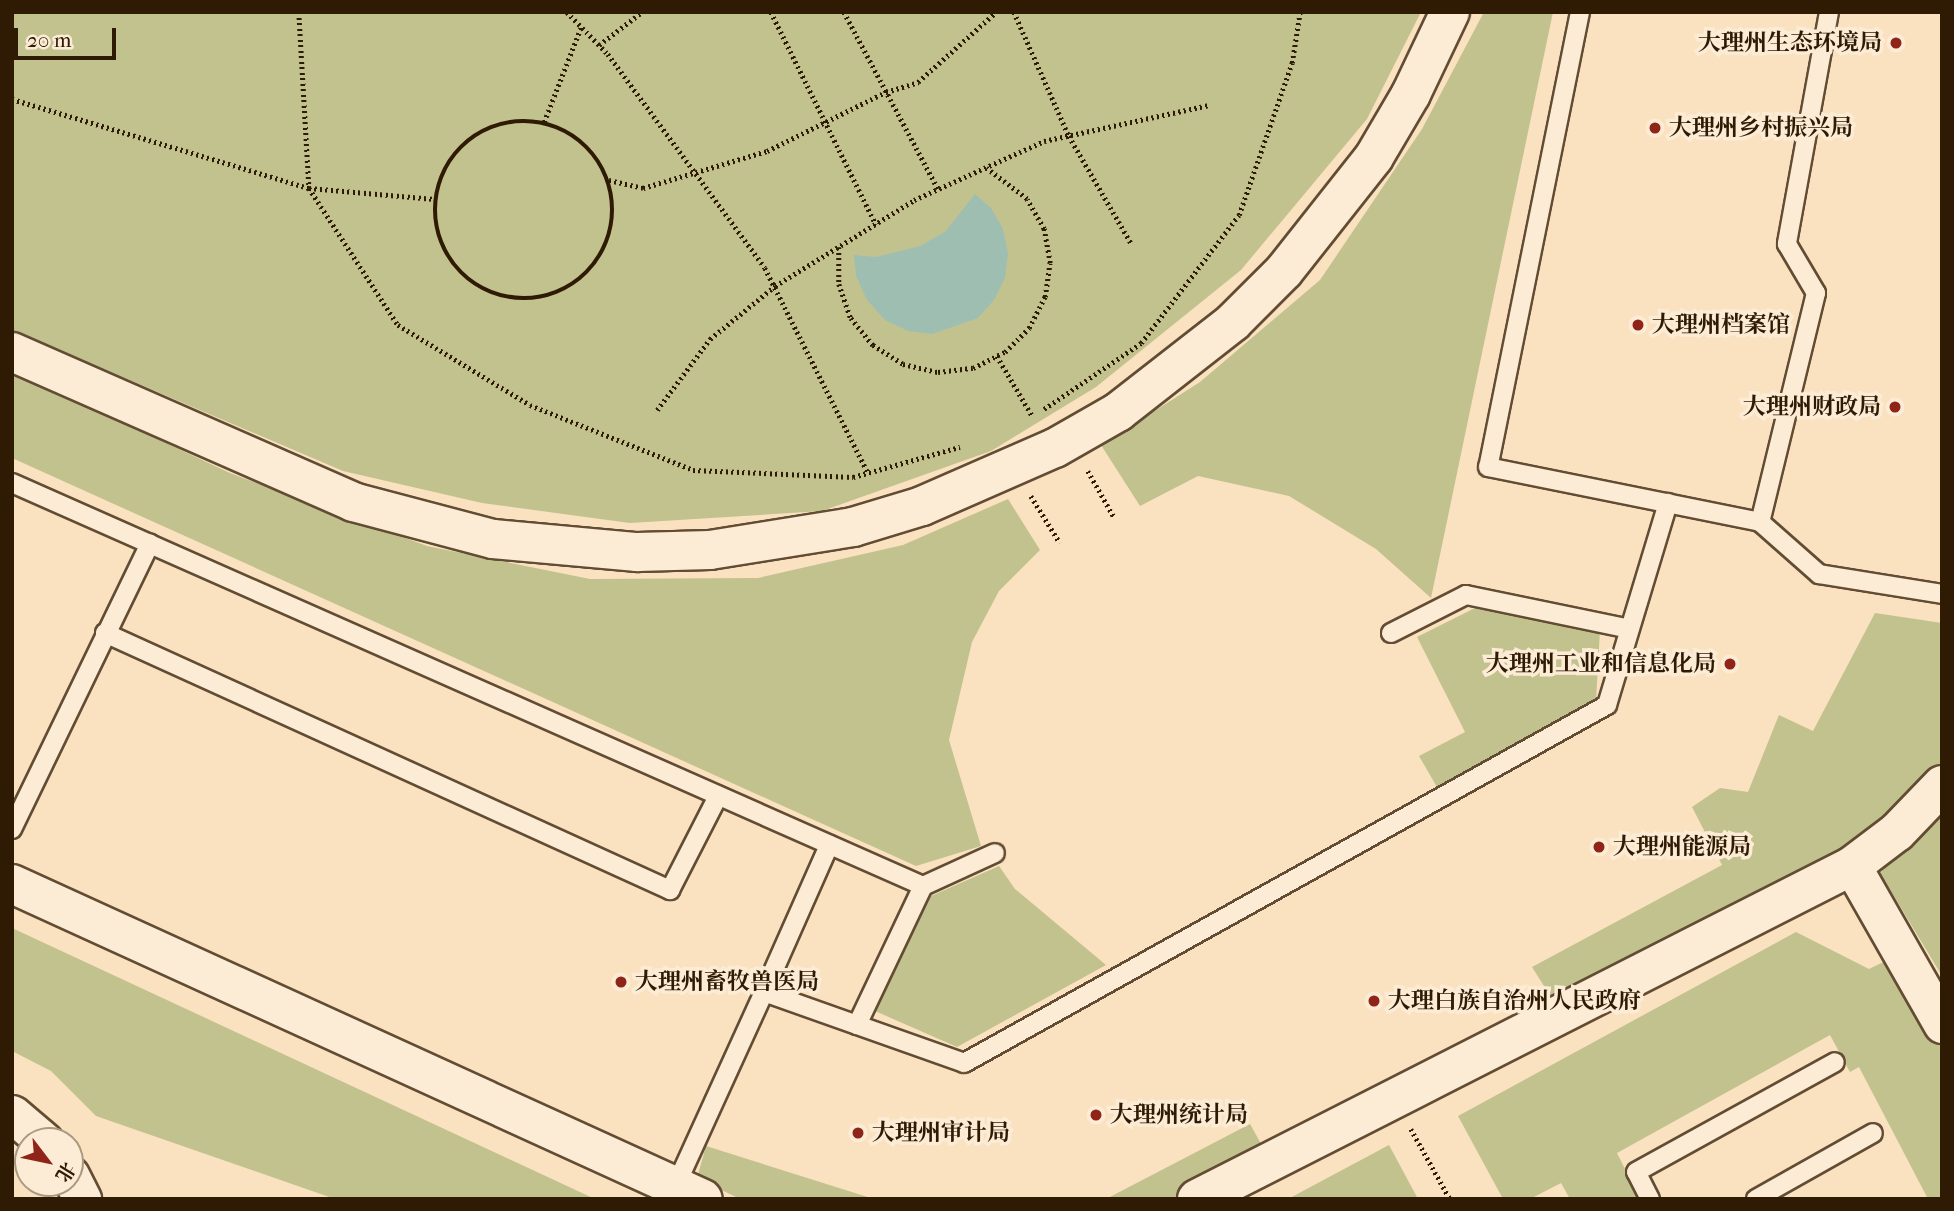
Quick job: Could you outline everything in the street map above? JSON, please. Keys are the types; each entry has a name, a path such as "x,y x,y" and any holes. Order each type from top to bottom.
{"street":[{"path":"12,352 354,502 470,534 565,548 710,550 782,541 922,506 1014,468 1070,440 1177,369 1284,271 1374,157 1411,94 1450,12"},
{"path":"1197,1199 1852,866 1897,832 1942,785"},
{"path":"1852,866 1942,1024"},
{"path":"12,884 689,1192"},
{"path":"12,1114 27,1127"}],"lane":[{"path":"1580,12 1488,467 1760,522 1819,574 1942,594"},
{"path":"1760,522 1816,293 1787,244 1829,12"},
{"path":"12,483 923,886"},
{"path":"764,992 964,1063 1607,705 1668,503"},
{"path":"12,829 150,544"},
{"path":"1391,633 1466,594 1630,629"},
{"path":"105,633 670,890 718,796"},
{"path":"689,1192 764,992 830,845"},
{"path":"857,1025 923,886 995,853"},
{"path":"1650,1199 1636,1172 1835,1062"},
{"path":"1756,1199 1873,1133"}],"path":[{"path":"299,12 309,188 398,325 530,405 693,470 853,477 970,444"},
{"path":"567,12 599,45 693,170 775,286 868,473"},
{"path":"599,45 642,12"},
{"path":"771,12 876,224"},
{"path":"844,12 938,189"},
{"path":"609,180 643,188 693,170 767,151 827,125 886,92 918,82 996,12"},
{"path":"1014,12 1069,136 1131,243"},
{"path":"1024,422 1141,343 1239,215 1292,63 1300,12"},
{"path":"544,122 581,27"},
{"path":"12,99 309,188 435,200"},
{"path":"657,410 710,339 775,286 938,189 1044,141 1209,105"},
{"path":"514,121 544,122 579,140 594,154 609,180 614,210 609,240 594,266 572,287 545,298 516,300 488,293 464,278 446,256 436,228 435,200 443,172 455,155 485,129 514,121"},
{"path":"839,246 839,284 851,318 873,345 903,364 937,372 973,368 997,356 1029,328 1045,297 1050,263 1044,229 1027,199 986,167"},
{"path":"997,356 1033,417"},
{"path":"1070,440 1114,517"},
{"path":"1014,468 1060,543"},
{"path":"1419,1142 1450,1199"}],"green space":[{"path":"12,12 1421,12 1367,119 1241,270 1096,387 991,451 822,511 630,523 482,503 343,471 12,330"},
{"path":"1484,12 1553,12 1431,598 1376,549 1289,496 1198,476 1140,506 1101,445 1200,382 1320,280 1422,129"},
{"path":"12,371 230,473 427,546 590,579 758,578 903,545 1008,499 1040,550 999,591 972,642 949,740 981,846 916,866 12,458"},
{"path":"1475,608 1600,630 1596,700 1441,794 1419,756 1465,732 1417,637"},
{"path":"1875,613 1942,623 1942,766 1844,848 1556,1005 1532,967 1722,865 1692,807 1720,788 1748,792 1779,715 1813,731"},
{"path":"1942,808 1942,976 1880,873"},
{"path":"999,866 1015,889 1106,965 957,1047 875,1011 931,896"},
{"path":"12,928 595,1199 335,1199 96,1116 51,1071 12,1051"},
{"path":"1796,932 1869,969 1896,956 1942,1042 1942,1199 1928,1199 1859,1067 1850,1072 1830,1035 1617,1153 1640,1199 1570,1199 1561,1183 1530,1199 1503,1199 1458,1116"},
{"path":"1250,1124 1265,1151 1174,1199 1106,1199"},
{"path":"1389,1145 1418,1199 1288,1199"},
{"path":"706,1146 874,1199 740,1199 697,1178"}],"shaded area":[{"path":"975,194 991,208 1003,229 1008,253 1005,278 994,300 978,318 932,334 908,331 885,320 867,300 856,276 854,255 876,257 920,246 945,232"}],"place":[{"name":"大理州生态环境局","path":"1896,43"},
{"name":"大理州乡村振兴局","path":"1655,128"},
{"name":"大理州档案馆","path":"1638,325"},
{"name":"大理州财政局","path":"1895,407"},
{"name":"大理州工业和信息化局","path":"1730,664"},
{"name":"大理州能源局","path":"1599,847"},
{"name":"大理州畜牧兽医局","path":"621,982"},
{"name":"大理白族自治州人民政府","path":"1374,1001"},
{"name":"大理州统计局","path":"1096,1115"},
{"name":"大理州审计局","path":"858,1133"}]}
